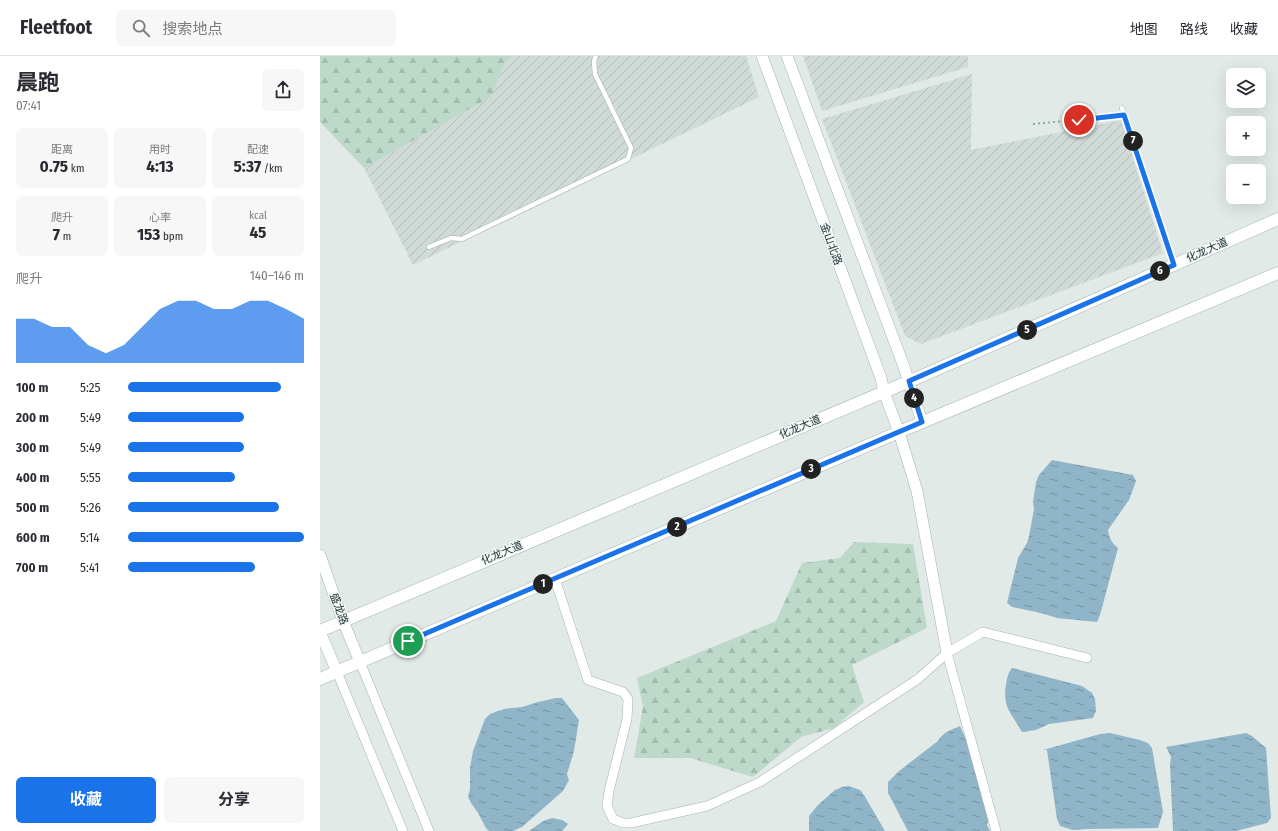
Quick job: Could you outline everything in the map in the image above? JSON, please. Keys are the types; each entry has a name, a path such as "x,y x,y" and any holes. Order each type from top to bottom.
{"main road":[{"name":"化龙大道","path":"320,631 884,392 1278,219"},
{"path":"320,679 922,422 1278,273"}],"street":[{"name":"金山北路","path":"762,56 881,378 884,392 899,432 917,491 947,653"},
{"path":"787,56 909,381 922,422"},
{"name":"盛龙路","path":"320,555 343,621 360,662"},
{"path":"555,579 588,680 623,692 628,699 627,719 609,791 607,806 613,819 623,823 631,823 707,806 760,782 918,679 947,653 983,632 1087,658"},
{"path":"320,631 403,831"},
{"path":"947,653 996,831"},
{"path":"360,662 429,831"}],"lane":[{"path":"429,247 451,238 462,239 628,159 631,148 595,74 594,61 596,56"},
{"path":"1122,108 1174,265"}],"path":[{"path":"1033,124 1124,115"}],"shaded area":[{"path":"512,56 746,56 759,97 413,265 364,168 491,97 505,62"},
{"path":"803,56 968,56 968,67 822,111"},
{"path":"972,74 971,150 1121,120 1163,253 921,344 905,336 822,119"}],"green space":[{"path":"320,56 512,56 505,62 491,97 364,168 320,122"},
{"path":"854,542 913,544 927,628 852,665 864,702 834,728 801,737 753,777 690,758 634,758 643,707 637,678 776,621 802,563 840,558"}],"water":[{"path":"1052,460 1133,475 1136,481 1129,500 1108,530 1111,540 1118,548 1097,622 1057,618 1012,607 1007,603 1018,558 1027,543 1029,536 1034,509 1033,502 1036,482 1039,475"},
{"path":"1012,668 1082,686 1092,693 1095,699 1096,711 1093,718 1049,724 1036,730 1022,732 1009,710 1005,699 1007,680"},
{"path":"556,698 562,698 579,720 574,751 567,774 569,780 563,791 522,827 513,831 489,831 468,797 473,751 485,719 490,714 504,709 522,707"},
{"path":"960,726 986,788 989,814 987,825 990,831 908,831 888,793 888,782 899,771 938,741 945,733"},
{"path":"1110,733 1140,740 1148,743 1152,748 1163,812 1158,828 1073,830 1060,826 1057,819 1047,750 1043,750 1100,734"},
{"path":"1246,733 1266,748 1271,818 1267,823 1236,831 1173,831 1170,765 1171,757 1166,747"},
{"path":"849,786 860,790 864,795 885,831 809,831 809,816 818,805 835,790"},
{"path":"552,818 562,820 568,824 562,831 529,831 543,821"}],"route":[{"path":"408,641 922,422 909,381 1174,265 1124,115 1079,120"}]}
